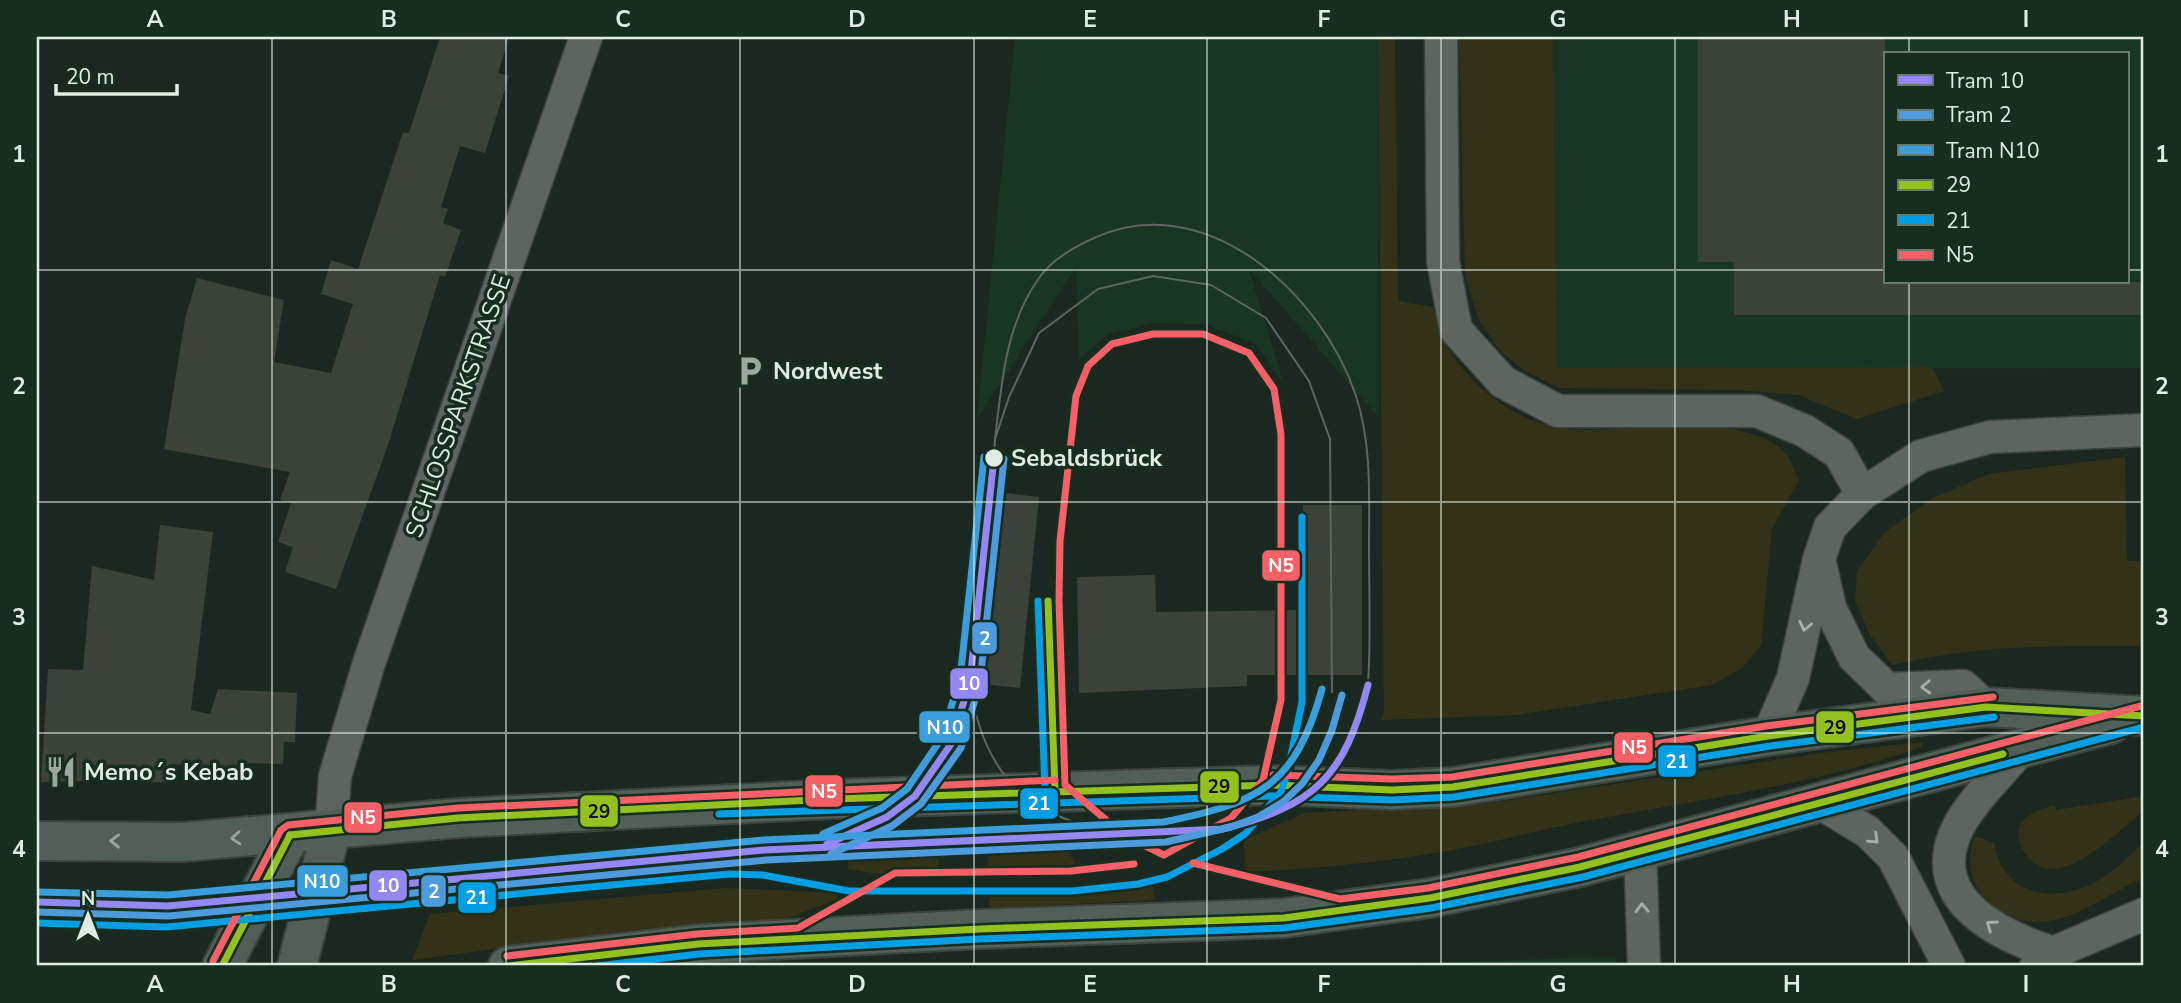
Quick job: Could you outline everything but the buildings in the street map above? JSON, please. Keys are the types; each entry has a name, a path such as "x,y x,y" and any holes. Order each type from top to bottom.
{"main road":[{"path":"37,841 183,842 290,835 458,818 833,799 1273,785 1392,790 1453,787 1768,736 1986,707 2140,716"},
{"path":"508,966 698,944 980,929 1284,918 1430,898 1580,867 2140,716"}],"street":[{"name":"SCHLOSSPARKSTRASSE","path":"331,831 335,776 369,663 586,37"},
{"path":"1441,37 1443,261 1456,330 1503,382 1558,411 1757,411 1805,431 1839,453 1862,494"},
{"path":"1768,736 1793,678 1819,559 1830,527 1862,494 1921,456 1990,437 2144,430"},
{"path":"1819,559 1830,608 1854,657 1886,689 1963,686 1986,707"},
{"path":"2020,750 1955,835 1949,871 1966,908 2044,960 2144,914"},
{"name":"SCHLOSSPARKSTRASSE","path":"290,835 335,776"},
{"path":"1817,801 1868,832 1893,857 1949,966"},
{"path":"297,966 331,831"},
{"path":"222,966 290,835"},
{"path":"1640,849 1643,966"}],"shaded area":[{"path":"1015,37 1378,37 1379,418 1249,269 1284,385 1256,344 1205,324 1152,323 1108,334 1079,360 1076,267 977,419"},
{"path":"1378,37 1395,37 1398,301 1433,307 1447,347 1472,379 1500,403 1549,426 1590,430 1716,428 1746,432 1770,441 1788,456 1799,480 1772,529 1761,645 1742,668 1712,685 1516,715 1381,720 1384,712"},
{"path":"1459,37 1553,37 1557,368 1932,367 1944,391 1857,419 1798,395 1739,390 1560,388 1523,370 1500,351 1479,320 1465,276"},
{"path":"1553,37 2144,37 2144,368 1557,369"},
{"path":"2125,457 2127,561 2144,561 2144,646 2048,646 1987,650 1892,665 1870,635 1855,601 1857,571 1885,532 1933,498 1989,474"},
{"path":"1921,742 1922,747 1882,760 1800,781 1572,824 1459,849 1367,862 1245,872 1244,840 1304,813 1489,803 1821,753"},
{"path":"2144,796 2144,811 2089,855 2064,867 2052,869 2037,865 2025,853 2018,837 2022,822 2029,815 2055,805 2056,810"},
{"path":"1975,836 1994,843 1999,861 2008,875 2020,885 2034,891 2050,894 2083,888 2111,872 2144,842 2144,878 2063,918 2028,921 2000,912 1980,893 1970,865"},
{"path":"1066,848 1076,865 989,870 987,850"},
{"path":"939,853 938,872 879,874 848,869 848,858"},
{"path":"1153,885 1154,900 990,908 989,893"},
{"path":"726,888 840,893 836,900 788,918 648,928 412,960 430,914"},
{"path":"1616,957 1616,966 1318,966"}],"tram line":[{"path":"995,439 1007,355 1019,315 1039,278 1064,254 1094,238 1136,226 1177,227 1217,238 1254,259 1287,287 1316,321 1340,358 1361,414 1369,490 1368,685"},
{"path":"994,458 995,439 1009,397 1039,333 1098,289 1153,276 1211,285 1266,318 1309,381 1330,439 1332,692"},
{"name":"N10","path":"823,834 882,808 907,789 941,739 960,679 984,457"},
{"name":"10","path":"827,844 887,817 915,796 951,744 970,681 994,458"},
{"name":"2","path":"831,854 892,826 921,804 961,748 980,682 1004,459"},
{"path":"970,681 985,742 998,766 1014,786 1035,803 1059,816 1119,833"},
{"name":"10","path":"37,902 168,906 765,850 1222,829 1280,810 1302,798 1320,783 1336,765 1348,744 1368,685"},
{"name":"N10","path":"37,892 168,895 764,840 1163,822 1224,807 1268,785 1285,769 1299,748 1322,689"},
{"name":"2","path":"37,912 169,916 766,860 1166,842 1231,827 1258,817 1283,802 1302,784 1319,760 1332,730 1342,695"}],"transit line":[{"name":"N5","path":"1153,334 1203,334 1249,353 1274,389 1281,434 1281,700 1263,780 1231,818 1164,855 1125,836 1065,785 1059,601 1060,541 1076,396 1088,366 1112,344 1153,334"},
{"name":"21","path":"37,923 166,927 729,874 763,875 849,891 1072,891 1138,884 1167,877 1245,834 1281,792 1302,702 1302,517"},
{"name":"21","path":"1038,601 1045,790"},
{"name":"29","path":"1048,601 1055,790"},
{"name":"N5","path":"1273,775 1392,779 1452,777 1766,726 1993,697"},
{"name":"N5","path":"1193,863 1340,899 1428,888 1578,857 2141,706"},
{"name":"29","path":"290,835 458,818 833,799 1273,785 1392,790 1453,787 1768,736 1986,707 2144,716"},
{"name":"21","path":"719,814 1273,796 1392,800 1454,797 1770,746 1994,717"},
{"name":"21","path":"597,966 699,954 980,939 1284,928 1431,908 1583,877 2144,727"},
{"name":"29","path":"508,966 698,944 980,929 1284,918 1430,898 1580,867 2003,754"},
{"name":"N5","path":"213,961 281,830 288,825 458,808 1055,780"},
{"name":"29","path":"222,966 290,835"},
{"name":"N5","path":"507,956 697,934 798,928 895,873 1071,871 1134,864"}],"place":[{"name":"Nordwest","path":"750,371"},
{"name":"Sebaldsbrück","path":"994,458"},
{"name":"Memo´s Kebab","path":"61,772"}]}
